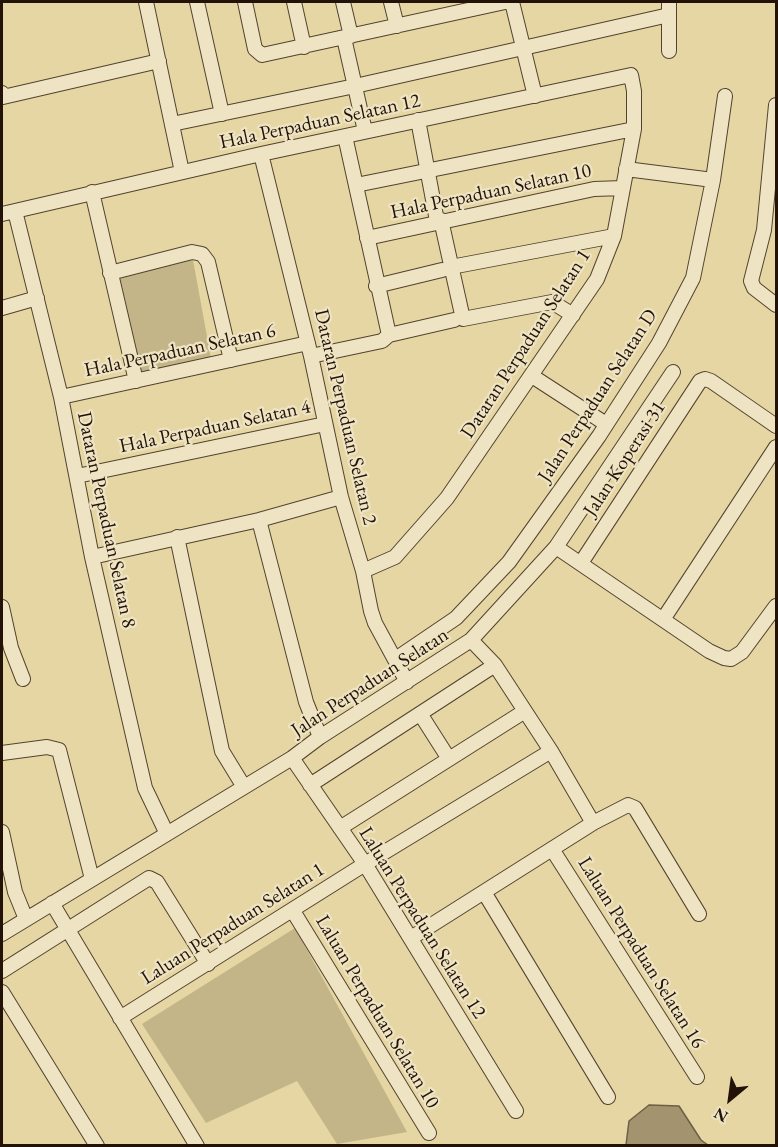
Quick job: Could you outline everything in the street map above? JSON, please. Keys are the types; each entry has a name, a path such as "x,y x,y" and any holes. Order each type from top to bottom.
{"street":[{"path":"146,2 182,172"},
{"path":"197,2 222,114"},
{"path":"245,2 255,49 259,54 265,55 397,26 440,8 495,3"},
{"path":"294,2 304,46"},
{"path":"343,2 354,86 365,131"},
{"path":"391,2 397,26"},
{"path":"512,2 535,96"},
{"path":"172,124 523,48 669,8 669,51"},
{"path":"2,95 159,61"},
{"name":"Hala Perpaduan Selatan 12","path":"8,213 261,154 631,75 634,91"},
{"name":"Dataran Perpaduan Selatan 1","path":"363,571 395,557 447,498 597,279 614,236 634,129 634,91"},
{"name":"Jalan Perpaduan Selatan D","path":"397,658 456,618 492,582 606,424 659,344 688,290 700,249 725,96"},
{"path":"777,105 774,169 764,230 751,281 754,288 777,305"},
{"path":"418,120 425,171 439,221 446,268 458,319"},
{"path":"356,185 634,129"},
{"path":"345,136 376,286 389,335"},
{"name":"Dataran Perpaduan Selatan 2","path":"261,154 309,350 340,497 363,571 375,623 397,658 407,681"},
{"path":"626,168 713,180"},
{"name":"Hala Perpaduan Selatan 10","path":"367,238 594,189 623,188"},
{"path":"92,192 135,381"},
{"name":"Dataran Perpaduan Selatan 8","path":"8,213 37,298 61,397 92,557 146,788 167,834"},
{"path":"376,286 446,268 614,236"},
{"path":"110,273 192,252 202,254 208,262 231,360"},
{"path":"2,308 37,298"},
{"name":"Hala Perpaduan Selatan 6","path":"61,397 231,360 382,341 389,335 458,319 552,302 573,315"},
{"name":"Jalan Perpaduan Selatan","path":"2,934 292,758 320,737 471,640 556,547 673,372"},
{"path":"532,376 606,424"},
{"name":"Jalan Koperasi 31","path":"581,563 696,386 705,379 777,426"},
{"name":"Hala Perpaduan Selatan 4","path":"77,476 325,424"},
{"path":"664,618 777,447"},
{"path":"92,557 259,520 340,497"},
{"path":"259,520 306,702 320,737"},
{"path":"177,537 222,751 244,787"},
{"path":"556,547 718,656 731,658 742,652 777,606"},
{"path":"2,607 6,649 23,679"},
{"path":"471,640 495,665 593,823"},
{"path":"310,785 495,665"},
{"path":"340,828 525,711"},
{"path":"421,715 449,759"},
{"path":"2,753 47,747 54,747 60,753 92,879"},
{"name":"Laluan Perpaduan Selatan 1","path":"120,1018 550,751"},
{"name":"Laluan Perpaduan Selatan 12","path":"292,758 365,864 516,1111"},
{"path":"411,938 593,823 628,805 635,808 699,914"},
{"path":"2,832 15,892 26,919"},
{"name":"Laluan Perpaduan Selatan 16","path":"552,849 697,1077"},
{"path":"2,972 146,879 152,878 157,882 208,964"},
{"path":"484,892 608,1097"},
{"path":"51,903 197,1146"},
{"name":"Laluan Perpaduan Selatan 10","path":"293,911 429,1133"},
{"path":"2,992 97,1146"}],"shaded area":[{"path":"193,260 212,364 137,378 115,276"},
{"path":"295,928 407,1132 337,1144 297,1081 206,1123 142,1024"},
{"path":"649,1105 679,1106 701,1140 708,1145 626,1145 629,1121"}]}
